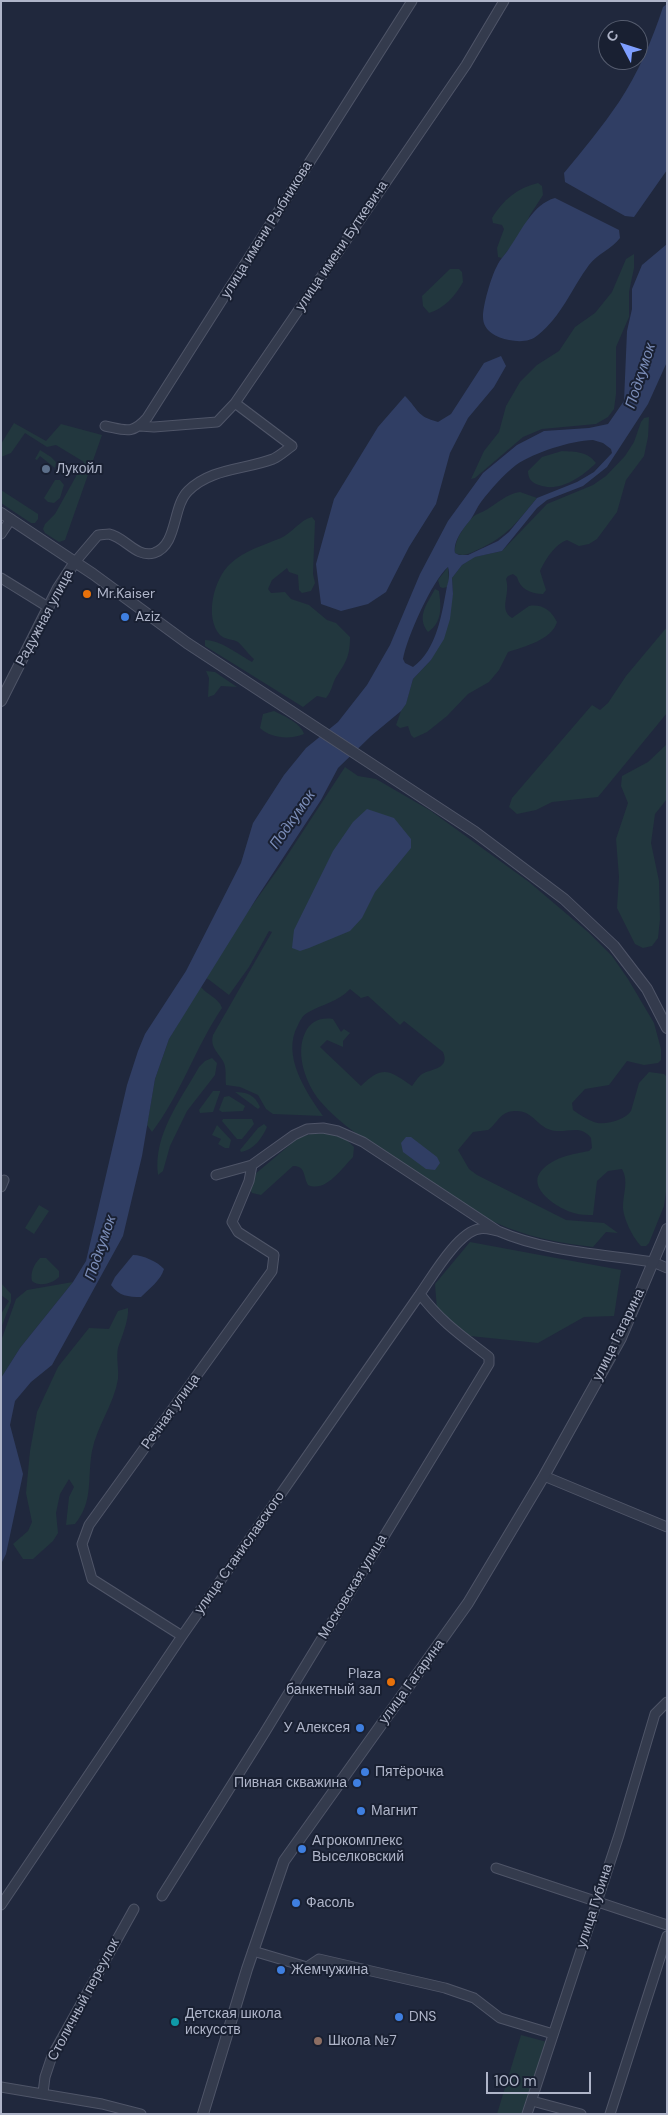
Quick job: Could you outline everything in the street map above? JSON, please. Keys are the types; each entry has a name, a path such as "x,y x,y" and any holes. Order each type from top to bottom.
{"street":[{"name":"улица имени Рыбникова","path":"140,426 412,1"},
{"name":"улица имени Буткевича","path":"140,426 154,427 217,422 235,403 466,65 504,1"},
{"path":"75,562 98,536 109,534 143,554 154,553 166,546 180,504 186,493 196,484 212,475 274,458 292,446 235,403"},
{"path":"105,426 131,431 140,426"},
{"path":"1,513 93,574 187,643 475,832 564,899 614,946 646,989 667,1028"},
{"path":"1,534 11,519"},
{"name":"Радужная улица","path":"1,701 5,686 58,588 75,562"},
{"path":"1,578 48,608"},
{"path":"216,1175 252,1165 294,1135 307,1129 323,1128 338,1130 363,1142 498,1231 518,1240 544,1246 653,1262 667,1268"},
{"name":"Речная улица","path":"182,1636 92,1579 82,1544 89,1525 272,1271 274,1256 238,1232 232,1222 243,1197 252,1165"},
{"name":"улица Гагарина","path":"205,2113 253,1950 284,1862 353,1762 468,1604 544,1476 621,1338 667,1228"},
{"name":"улица Станиславского","path":"1,1905 182,1636 456,1245 467,1234 478,1229 498,1231"},
{"name":"Московская улица","path":"162,1896 265,1732 489,1364 489,1357 451,1329 434,1313 420,1294"},
{"path":"544,1476 667,1527"},
{"name":"улица Губина","path":"527,2114 597,1901 655,1714 667,1702"},
{"path":"496,1868 667,1925"},
{"name":"Столичный переулок","path":"43,2093 45,2077 52,2056 134,1909"},
{"path":"610,2114 667,1936"},
{"path":"253,1950 307,1967 319,1959 445,1988 474,1998 500,2018 553,2034"},
{"path":"1,2087 102,2104 141,2114"},
{"path":"532,2101 581,2114"}],"shaded area":[{"path":"538,183 542,186 543,195 522,232 502,258 498,257 497,248 504,229 502,225 493,223 492,218 511,196 530,185"},
{"path":"634,254 634,268 629,292 629,317 616,347 616,394 614,409 608,417 596,424 542,429 523,437 475,478 471,479 484,451 499,432 506,406 520,382 537,365 559,351 575,327 595,313 612,292 626,259"},
{"path":"450,269 459,269 462,272 463,282 449,301 429,313 423,306 422,296"},
{"path":"649,417 648,437 644,456 626,480 617,512 597,539 589,544 579,546 567,540 555,549 540,571 546,590 543,594 534,593 523,588 517,577 513,574 506,579 505,606 508,614 512,618 529,606 542,607 555,618 557,622 554,628 549,634 536,642 508,652 499,670 489,682 468,694 447,716 427,732 414,738 408,726 400,728 396,725 406,703 413,679 431,660 453,594 452,578 462,565 474,557 502,551 547,504 593,485 606,476 625,456 634,442 641,422 644,418"},
{"path":"14,423 46,441 61,424 102,435 65,540 59,542 45,533 43,529 45,524 55,514 84,462 56,445 47,447 25,433 11,453 1,457 1,444"},
{"path":"40,450 56,462 55,468 40,456 37,460 35,459"},
{"path":"562,451 585,454 596,463 577,478 562,485 547,487 532,482 528,471 542,457"},
{"path":"55,480 60,480 64,485 60,498 54,503 48,502 44,498"},
{"path":"1,490 38,514 38,519 35,523 31,523 1,503"},
{"path":"520,492 537,498 511,528 488,545 471,553 463,555 455,553 460,534 473,517 506,497"},
{"path":"312,517 315,521 313,574 315,583 311,591 302,593 299,590 298,575 289,572 287,568 272,580 268,589 271,593 285,592 291,599 309,605 327,620 336,623 350,637 350,644 346,660 328,696 326,698 317,696 303,707 205,646 205,640 217,642 252,662 254,659 239,643 222,637 215,627 212,609 213,598 219,579 230,564 241,555 281,538"},
{"path":"448,567 449,581 447,587 443,588 440,587 438,580"},
{"path":"435,589 439,591 440,613 439,619 428,632 423,616 426,605"},
{"path":"667,627 667,713 598,797 552,802 536,810 517,814 509,807 512,798 592,705 600,710 608,703 626,676"},
{"path":"206,671 215,672 237,687 221,686 214,695 208,697 209,678"},
{"path":"274,711 296,723 304,734 293,737 280,737 269,734 260,728 263,714"},
{"path":"667,744 667,799 655,814 651,843 659,881 660,919 658,938 652,946 643,948 635,944 617,908 619,877 616,839 628,803 621,786 622,776 648,762"},
{"path":"345,767 358,776 376,779 431,811 529,882 588,932 612,956 628,979 654,1023 661,1049 661,1060 658,1063 644,1065 627,1061 609,1085 585,1089 572,1103 573,1110 591,1121 603,1123 614,1121 624,1117 631,1111 639,1083 649,1072 664,1074 667,1077 667,1185 664,1206 649,1243 646,1246 641,1246 635,1238 625,1217 623,1207 625,1178 622,1169 608,1171 597,1181 593,1215 568,1211 546,1197 541,1190 538,1184 538,1177 542,1170 558,1159 589,1151 592,1148 591,1138 586,1133 576,1130 554,1131 548,1129 533,1117 520,1111 515,1111 503,1115 488,1130 473,1132 458,1150 469,1169 477,1175 566,1220 604,1223 618,1233 606,1232 593,1247 536,1237 495,1223 365,1140 336,1118 320,1101 310,1086 306,1078 302,1059 302,1041 307,1029 316,1021 333,1019 341,1032 344,1029 350,1033 343,1041 343,1047 327,1040 320,1047 361,1086 375,1075 386,1072 412,1086 422,1074 442,1065 445,1057 443,1052 404,1021 400,1025 368,996 361,998 350,989 335,1000 305,1014 293,1037 292,1048 298,1073 303,1085 323,1116 273,1114 266,1109 258,1095 240,1087 226,1085 225,1067 213,1046 213,1035 272,932 269,931 249,967 229,995 208,979 201,977 281,865"},
{"path":"201,987 222,1008 212,1023 171,1102 152,1132 147,1125 155,1079 169,1039 179,1022 179,1014"},
{"path":"212,1058 217,1063 215,1075 187,1111 170,1146 163,1171 158,1175 160,1146 176,1106 199,1067 205,1061"},
{"path":"213,1091 220,1092 213,1112 200,1113 199,1110"},
{"path":"235,1092 250,1095 260,1107 258,1109"},
{"path":"229,1096 245,1106 243,1111 222,1112 219,1110 224,1097"},
{"path":"223,1119 252,1119 254,1124 242,1139 237,1139 222,1121"},
{"path":"264,1124 267,1127 257,1143 250,1149 241,1152 240,1150 258,1128"},
{"path":"217,1125 231,1140 229,1148 218,1144 221,1139 212,1135"},
{"path":"328,1133 344,1137 354,1147 353,1157 327,1183 315,1187 308,1185 304,1172 297,1166 293,1166 261,1195 252,1193 250,1189 254,1175 298,1138 311,1134"},
{"path":"39,1205 49,1211 34,1234 25,1228"},
{"path":"470,1242 621,1270 614,1316 584,1317 538,1343 470,1336 437,1310 435,1284"},
{"path":"40,1258 46,1258 59,1271 59,1277 46,1284 38,1284 32,1281 33,1269"},
{"path":"73,1282 20,1348 1,1378 1,1341 16,1299 27,1290"},
{"path":"1,1283 11,1294 11,1302 1,1328 1,1314 9,1301 1,1295"},
{"path":"128,1308 126,1323 118,1348 118,1379 113,1397 94,1442 85,1507 75,1524 66,1525 69,1497 74,1487 69,1479 60,1494 56,1513 58,1533 53,1541 33,1559 23,1559 13,1544 28,1531 32,1522 26,1493 30,1451 37,1412 58,1367 89,1328 109,1329 118,1311"},
{"path":"521,2035 547,2042 523,2114 497,2114"}],"water":[{"path":"667,4 667,170 634,217 625,216 565,182 564,173 613,111 637,70 648,70 648,46 663,7"},
{"path":"555,198 619,230 620,238 589,265 560,311 538,335 532,339 520,341 500,338 488,330 483,317 486,298 495,271 529,218 540,206"},
{"name":"Подкумок","path":"667,244 667,362 648,404 607,467 583,486 547,500 537,508 502,551 475,557 462,565 452,578 453,594 450,619 444,639 431,660 413,679 406,704 401,711 371,736 338,768 321,800 256,899 169,1039 155,1079 142,1156 123,1236 52,1365 31,1382 15,1401 10,1425 23,1474 6,1554 1,1564 1,1378 20,1348 73,1282 86,1261 127,1085 145,1034 186,971 241,863 253,823 284,775 306,748 338,722 367,685 390,645 420,574 448,521 483,473 517,445 544,431 589,428 608,424 624,401 627,331 632,309 632,289 642,265","holes":["593,440 603,443 611,449 612,453 594,472 577,482 537,498 509,532 498,541 468,555 455,553 457,539 462,530 497,482 511,469 524,460 553,448 574,442","448,567 449,579 437,630 428,651 413,667 405,663 403,659 409,637 428,596"]},
{"path":"501,356 506,366 494,387 468,418 450,453 436,504 409,547 386,592 368,604 341,611 321,604 316,564 334,499 378,427 405,396 418,412 438,422 451,414 484,363"},
{"path":"367,809 394,818 411,839 411,848 375,892 362,918 350,931 300,951 292,948 294,930 333,851 353,822"},
{"path":"406,1137 411,1137 437,1157 440,1163 435,1170 426,1169 403,1152 401,1143"},
{"path":"133,1255 150,1259 164,1269 158,1281 141,1297 124,1295 117,1292 111,1285 115,1277"}],"place":[{"name":"Лукойл","path":"46,469"},
{"name":"Mr.Kaiser","path":"87,594"},
{"name":"Aziz","path":"125,617"},
{"name":"Plaza банкетный зал","path":"391,1682"},
{"name":"У Алексея","path":"360,1728"},
{"name":"Пятёрочка","path":"365,1772"},
{"name":"Пивная скважина","path":"357,1783"},
{"name":"Магнит","path":"361,1811"},
{"name":"Агрокомплекс Выселковский","path":"302,1849"},
{"name":"Фасоль","path":"296,1903"},
{"name":"Жемчужина","path":"281,1970"},
{"name":"DNS","path":"399,2017"},
{"name":"Детская школа искусств","path":"175,2022"},
{"name":"Школа №7","path":"318,2041"}]}
